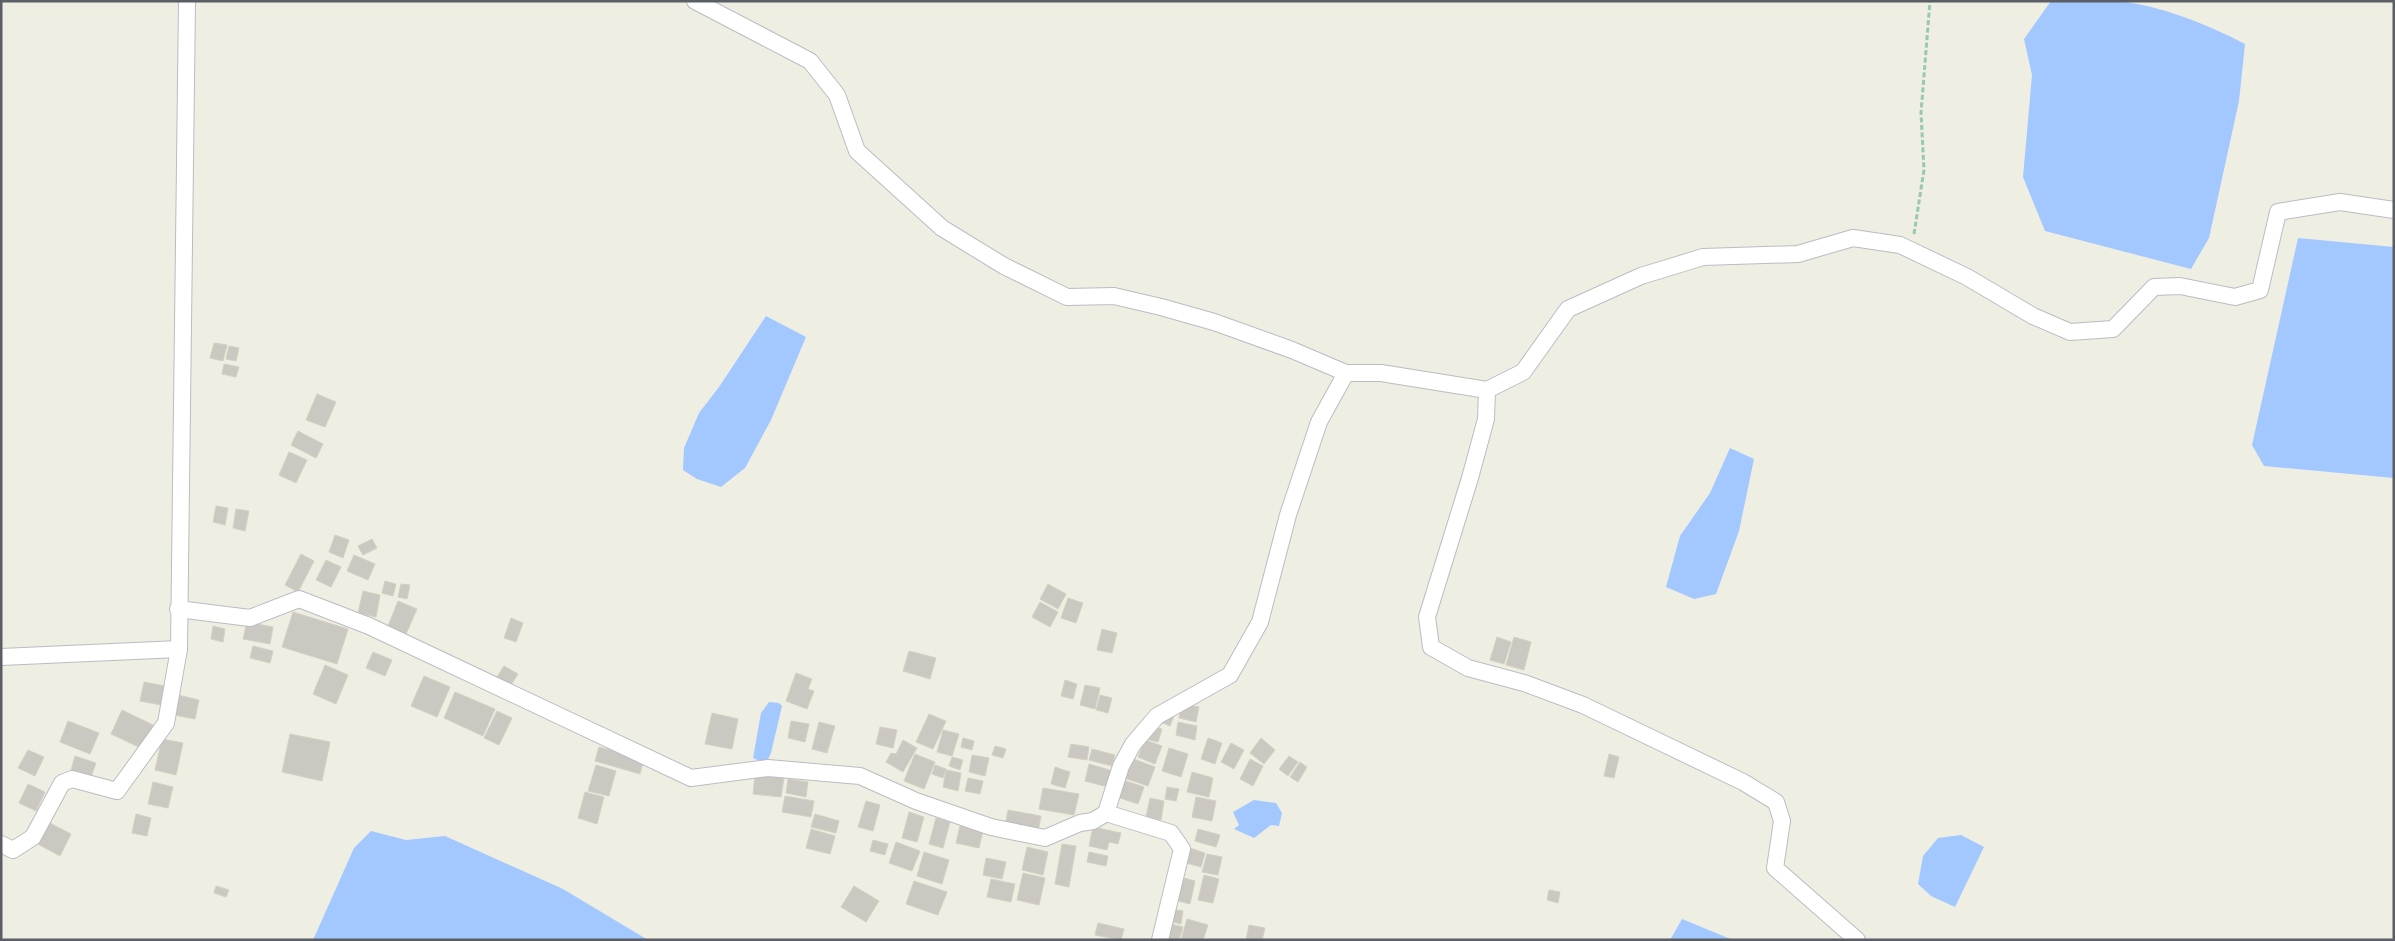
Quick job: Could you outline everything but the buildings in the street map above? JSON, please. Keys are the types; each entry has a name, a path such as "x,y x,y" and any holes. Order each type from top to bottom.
{"street":[{"path":"1,844 13,850 33,837 62,783 72,779 117,791 166,723 179,649 178,608 187,1"},
{"path":"695,1 810,61 837,95 856,151 942,228 1004,266 1067,297 1114,296 1161,307 1214,322 1292,350 1346,373 1381,373 1487,390 1523,372 1568,308 1641,276 1703,257 1798,254 1853,238 1900,244 1967,277 2033,316 2070,332 2113,329 2154,287 2180,286 2235,297 2260,290 2278,212 2340,202 2394,210"},
{"path":"178,608 250,618 299,599 369,626 691,778 768,768 860,776 916,801 991,827 1046,838 1080,823 1093,821 1106,813 1121,766 1133,744 1157,716 1230,675 1260,622 1288,515 1319,422 1346,373"},
{"path":"1487,390 1483,427 1427,617 1431,647 1468,668 1524,683 1583,706 1743,782 1776,802 1782,821 1775,868 1857,940"},
{"path":"1,657 179,649"},
{"path":"1106,813 1171,834 1182,848 1160,940"}],"path":[{"path":"1910,249 1917,219 1924,170 1921,113 1930,1"}],"water":[{"path":"2051,1 2117,1 2133,3 2182,16 2215,29 2245,44 2239,101 2209,238 2191,269 2045,231 2023,177 2032,75 2024,39"},
{"path":"2298,238 2394,247 2394,478 2264,466 2252,445"},
{"path":"766,316 806,337 771,420 745,468 721,487 697,479 683,470 684,448 699,413 719,387"},
{"path":"1730,448 1754,459 1739,531 1716,594 1694,599 1666,587 1680,536 1710,493"},
{"path":"769,702 779,703 782,706 771,753 766,764 753,758 761,713"},
{"path":"1254,800 1276,803 1282,813 1279,826 1271,825 1254,838 1234,829 1239,825 1233,812"},
{"path":"371,831 406,840 445,836 563,889 648,940 313,940 354,848"},
{"path":"1961,835 1984,847 1955,907 1931,896 1918,884 1923,856 1938,838"},
{"path":"1682,919 1733,940 1670,940"}]}
